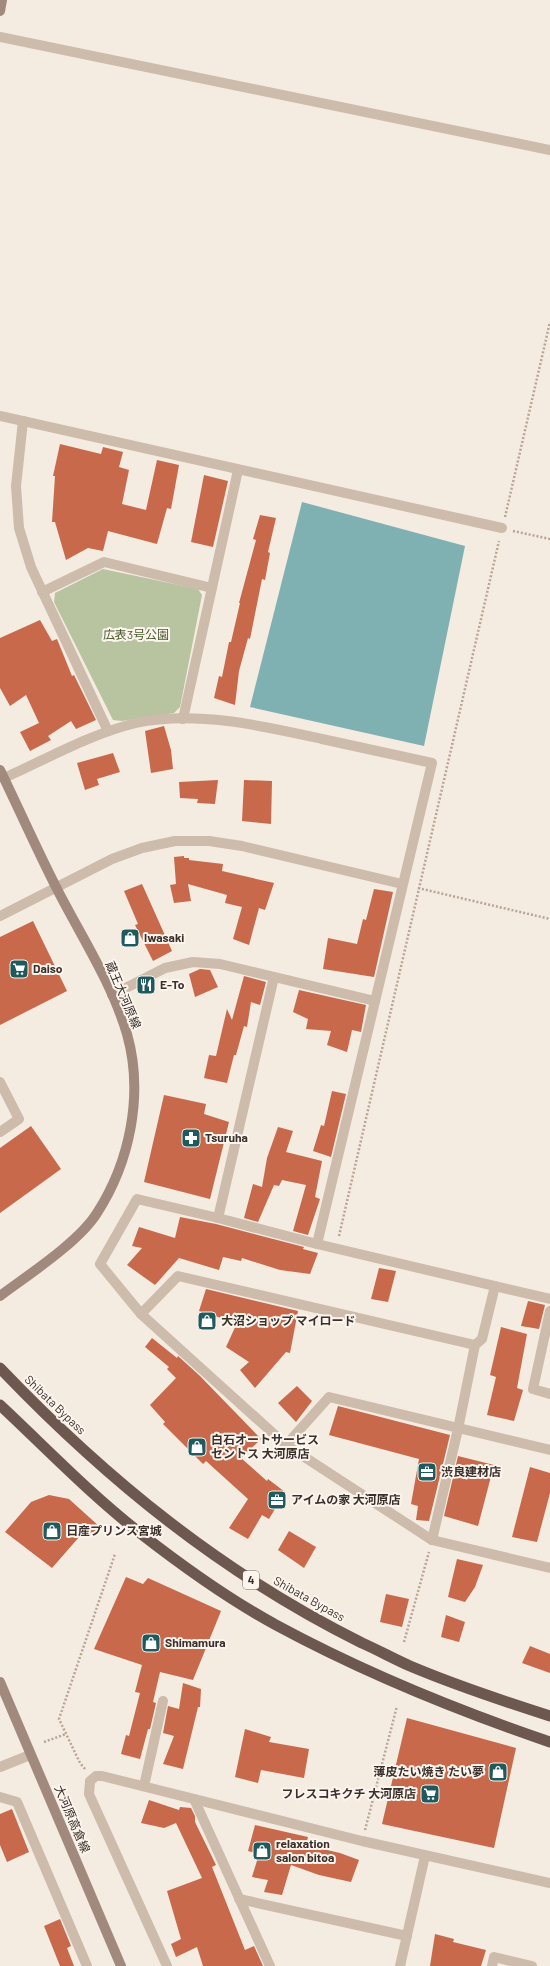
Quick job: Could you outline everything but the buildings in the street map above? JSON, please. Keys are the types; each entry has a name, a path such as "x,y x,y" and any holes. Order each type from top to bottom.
{"highway":[{"name":"Shibata Bypass","path":"0,1368 46,1417 119,1482 176,1529 264,1589 332,1628 409,1666 505,1702 550,1716"},
{"name":"4","path":"0,1405 80,1481 139,1532 195,1574 275,1624 332,1654 412,1690 496,1724 550,1742"}],"main road":[{"path":"0,11 2,0"},
{"name":"蔵王大河原線","path":"0,1296 81,1233 97,1214 115,1180 127,1146 133,1111 134,1076 127,1035 112,995 56,888 2,774"},
{"name":"大河原高倉線","path":"0,1682 121,1966"}],"street":[{"path":"0,37 550,150"},
{"path":"0,416 502,528"},
{"path":"23,421 16,486 19,528 31,568 108,731"},
{"path":"183,719 238,470"},
{"path":"42,592 104,562 212,588"},
{"path":"2,774 108,731 137,723 183,719 223,721 264,726 432,763 317,1244"},
{"path":"0,916 112,859 142,848 175,841 209,841 242,846 402,884"},
{"path":"112,995 165,968 193,962 220,964 375,1001"},
{"path":"218,1218 274,977"},
{"path":"0,1082 19,1119 0,1132"},
{"path":"550,1299 317,1244 218,1218 137,1199 100,1264 140,1314 286,1445 432,1540 550,1568"},
{"path":"140,1314 178,1276 475,1345"},
{"path":"432,1540 458,1429 475,1345 482,1339 495,1286"},
{"path":"550,1312 533,1389 550,1394"},
{"path":"286,1445 329,1397 550,1450"},
{"path":"144,1786 163,1701"},
{"path":"0,1767 30,1755"},
{"path":"166,1966 89,1794 88,1786 93,1778 102,1776 362,1841 550,1883"},
{"path":"0,1797 17,1802 87,1966"},
{"path":"194,1799 270,1966"},
{"path":"400,1966 425,1856"},
{"path":"239,1899 407,1936"},
{"path":"492,1966 494,1957 532,1966"}],"path":[{"path":"336,1248 550,322"},
{"path":"502,528 550,539"},
{"path":"402,884 550,919"},
{"path":"404,1642 432,1540"},
{"path":"93,1778 80,1763 58,1719 114,1554"},
{"path":"362,1841 397,1706"},
{"path":"44,1742 66,1734"}],"green space":[{"name":"広表3号公園","path":"103,569 198,589 202,595 180,707 174,713 122,721 113,720 54,602 55,593"}],"water":[{"path":"302,502 465,546 424,746 250,707"}],"place":[{"name":"Iwasaki","path":"130,938"},
{"name":"Daiso","path":"19,969"},
{"name":"E-To","path":"146,985"},
{"name":"Tsuruha","path":"191,1138"},
{"name":"大沼ショップ マイロード","path":"207,1321"},
{"name":"白石オートサービス セントス 大河原店","path":"197,1447"},
{"name":"渋良建材店","path":"427,1472"},
{"name":"アイムの家 大河原店","path":"277,1500"},
{"name":"日産プリンス宮城","path":"52,1531"},
{"name":"Shimamura","path":"151,1643"},
{"name":"薄皮たい焼き たい夢","path":"498,1772"},
{"name":"フレスコキクチ 大河原店","path":"430,1794"},
{"name":"relaxation salon bitoa","path":"262,1851"}]}
